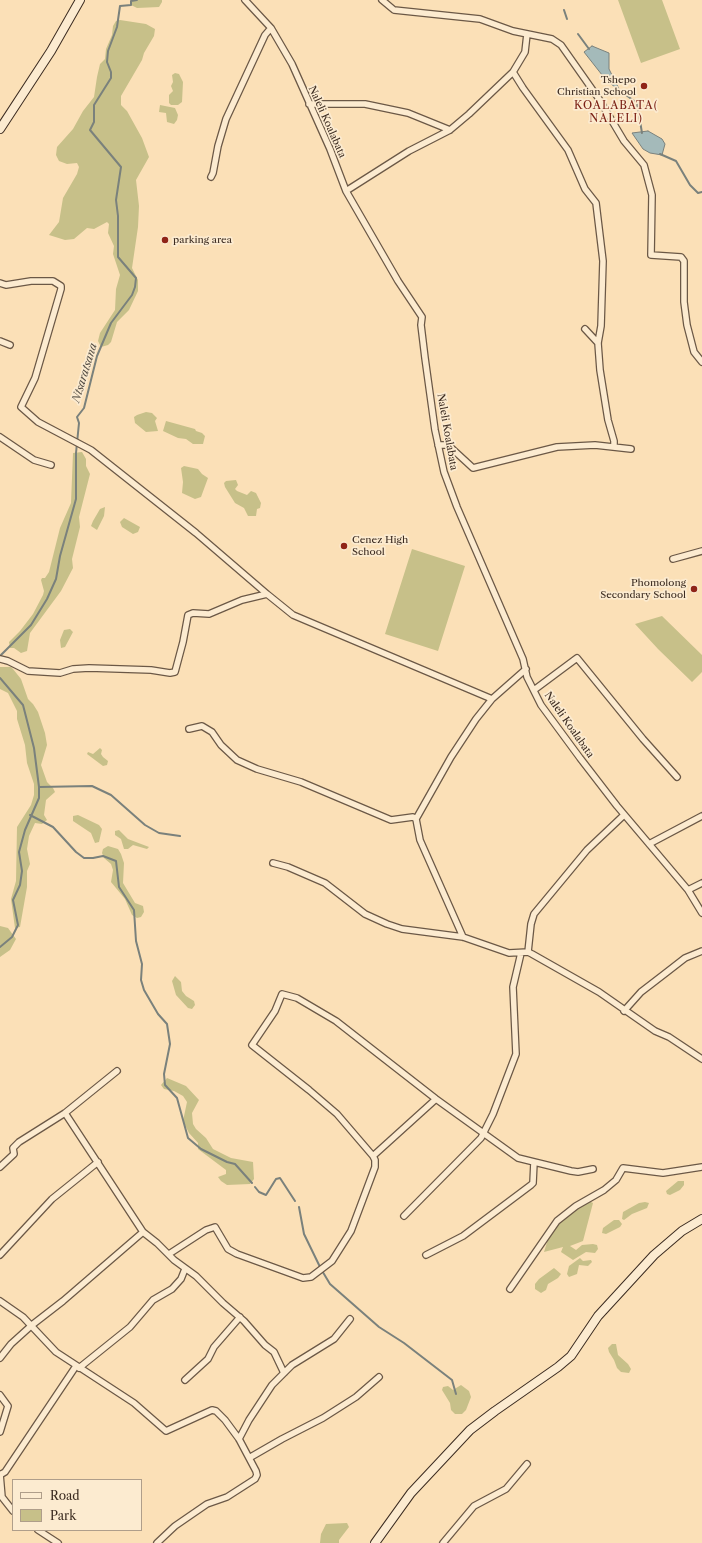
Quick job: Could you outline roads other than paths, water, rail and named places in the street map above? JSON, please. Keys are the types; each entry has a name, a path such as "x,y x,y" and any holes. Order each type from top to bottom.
{"street":[{"path":"0,129 51,51 80,0"},
{"name":"Naleli Koalabata","path":"246,0 271,28 292,64 346,191 395,275 422,317 421,325 424,350 438,445 444,472 453,497 526,669 527,677 541,705 624,815 688,890 702,913"},
{"path":"382,0 394,10 480,19 527,34 552,40 561,45 599,99 624,141 644,165 652,195 651,255 681,257 684,261 684,302 687,325 694,352 702,362"},
{"path":"211,177 214,173 218,146 226,119 265,35 271,28"},
{"path":"346,191 409,151 450,130 513,72 525,52 527,34"},
{"path":"513,72 568,150 585,189 596,203 603,261 601,326 598,343 600,370 614,446"},
{"path":"309,104 365,104 408,113 450,130"},
{"path":"0,284 6,285 32,281 54,281 61,286 35,378 21,407 38,422 91,450 196,533 266,594 293,615 492,699"},
{"path":"586,329 598,343"},
{"path":"0,341 10,345"},
{"path":"0,437 34,460 51,465"},
{"path":"438,445 448,445 473,468 556,447 614,446 631,449"},
{"path":"672,559 702,551"},
{"path":"0,659 28,671 60,673 72,669 89,668 151,670 170,673 175,672 188,616 193,613 209,614 242,600 266,594"},
{"path":"534,690 577,658 643,739 677,777"},
{"path":"462,937 420,840 416,819 476,719 492,699 526,669"},
{"path":"189,730 202,726 212,732 237,760 257,769 301,782 391,820 413,817 416,819"},
{"path":"528,952 531,924 534,914 587,850 624,815"},
{"path":"649,844 702,816"},
{"path":"273,863 288,867 325,883 365,914 387,924 402,928 462,937 500,950 521,953 528,952 599,992 654,1032 669,1037 702,1059"},
{"path":"688,890 702,883"},
{"path":"624,1011 641,992 685,958 702,951"},
{"path":"404,1216 456,1165 484,1132 509,1075 516,1054 513,987 521,953"},
{"path":"169,1254 206,1230 215,1227 228,1249 237,1254 303,1278 311,1277 332,1261 350,1231 375,1167 375,1160 337,1114 252,1045 275,1011 282,994 297,998 336,1021 436,1099 484,1132 518,1158 571,1171 578,1172 593,1169"},
{"path":"0,1167 14,1154 13,1148 19,1142 89,1096 117,1071"},
{"path":"373,1156 436,1099"},
{"path":"65,1112 143,1232 185,1269 196,1276 222,1303 240,1317 265,1345 274,1352 284,1373"},
{"path":"0,1255 52,1199 98,1162"},
{"path":"426,1255 463,1236 531,1185 533,1183 534,1162"},
{"path":"510,1289 556,1221 576,1206 604,1190 616,1180 623,1168 663,1173 702,1167"},
{"path":"375,1543 400,1506 470,1430 571,1356 598,1316 654,1255 682,1231 702,1219"},
{"path":"0,1358 11,1344 32,1325 63,1301 143,1232"},
{"path":"12,1510 2,1497 0,1475 5,1472 78,1367 130,1327 152,1300 172,1289 181,1278 185,1269"},
{"path":"0,1300 23,1316 56,1352 134,1403 166,1430 212,1410 216,1411 225,1420 239,1439 256,1471 257,1475 255,1479 228,1497 207,1504 175,1526 157,1543"},
{"path":"186,1380 208,1359 214,1347 240,1317"},
{"path":"239,1439 258,1405 272,1385 292,1365 334,1339 350,1319"},
{"path":"249,1458 323,1418 356,1397 379,1377"},
{"path":"0,1395 8,1406 0,1432"},
{"path":"443,1543 474,1506 506,1489 527,1464"},
{"path":"40,1531 58,1543"}],"waterway":[{"name":"Ntsaratsana","path":"0,656 31,625 47,599 56,579 60,556 76,499 76,453 79,423 77,417 84,408 97,356 111,323 132,295 135,287 136,278 118,257 118,216 116,200 121,167 90,130 94,122 94,105 111,78 111,72 107,62 108,51 117,27 120,6 131,5 131,1 137,0"},
{"path":"564,10 567,19"},
{"path":"578,34 589,49"},
{"path":"619,90 637,103 642,133"},
{"path":"660,154 676,161 690,185 698,193 702,192"},
{"name":"Ntsaratsana","path":"0,678 23,705 34,748 39,787 39,798 25,830 19,852 22,871 20,885 13,900 18,925 12,937 0,947"},
{"path":"39,787 92,786 111,795 145,825 159,833 180,836"},
{"path":"30,815 53,827 76,852 84,858 103,856 116,861 119,887 134,910 136,941 142,964 141,980 144,990 158,1014 167,1024 170,1044 164,1074 165,1085 177,1098 188,1138 201,1149 227,1162 235,1164 252,1183"},
{"path":"255,1187 259,1192 266,1195 276,1179 280,1178 295,1201"},
{"path":"299,1207 304,1234 330,1284 379,1327 404,1343 452,1380 456,1394"}],"place":[{"name":"Tshepo Christian School","path":"644,86"},
{"name":"parking area","path":"165,240"},
{"name":"Cenez High School","path":"344,546"},
{"name":"Phomolong Secondary School","path":"694,589"}],"district":[{"name":"KOALABATA( NALELI)","path":"616,112"}]}
